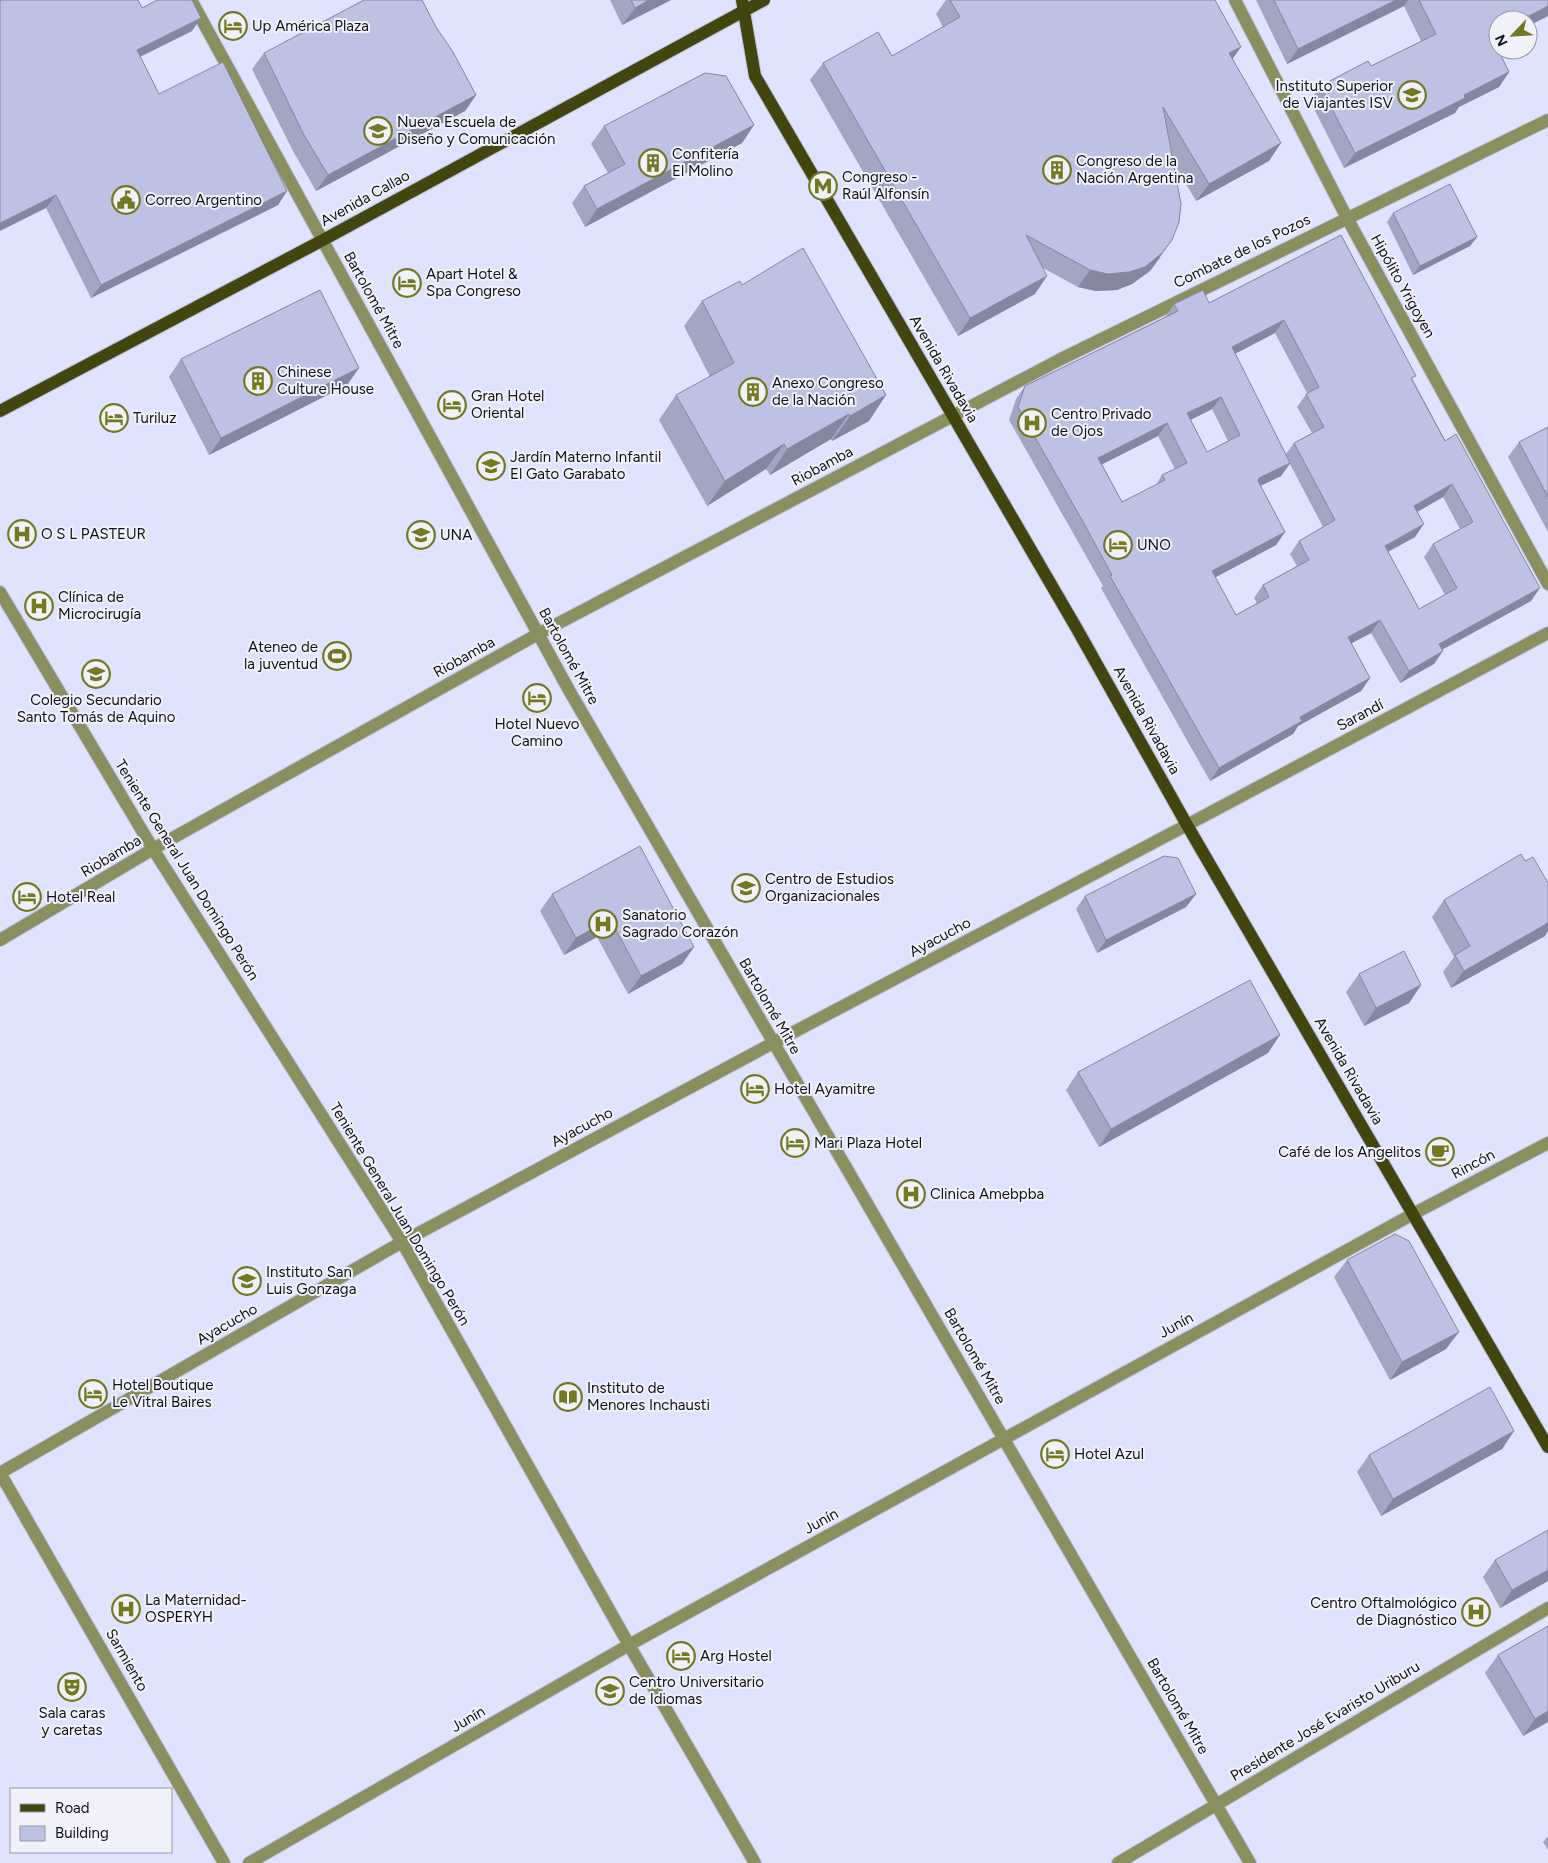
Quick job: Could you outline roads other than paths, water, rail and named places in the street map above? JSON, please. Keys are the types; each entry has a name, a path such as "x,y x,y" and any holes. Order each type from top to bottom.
{"main road":[{"name":"Avenida Callao","path":"0,411 323,240 743,6 764,0"},
{"name":"Avenida Rivadavia","path":"743,6 755,76 1077,629 1187,825 1548,1447"}],"street":[{"name":"Bartolomé Mitre","path":"191,0 538,634 773,1043 1250,1863"},
{"name":"Hipólito Yrigoyen","path":"1235,0 1347,218 1548,584"},
{"name":"Combate de los Pozos","path":"952,416 1061,358 1548,120"},
{"name":"Riobamba","path":"0,940 154,849 538,634 952,416"},
{"name":"Teniente General Juan Domingo Perón","path":"0,592 154,849 402,1242 629,1645 755,1863"},
{"name":"Sarandí","path":"1187,825 1548,633"},
{"name":"Ayacucho","path":"0,1473 402,1242 773,1043 1187,825"},
{"name":"Rincón","path":"1413,1214 1548,1143"},
{"name":"Junín","path":"249,1863 629,1645 1413,1214"},
{"name":"Sarmiento","path":"0,1473 224,1863"},
{"name":"Presidente José Evaristo Uriburu","path":"1118,1863 1548,1608"}],"place":[{"name":"Up América Plaza","path":"233,26"},
{"name":"Instituto Superior de Viajantes ISV","path":"1412,95"},
{"name":"Nueva Escuela de Diseño y Comunicación","path":"378,131"},
{"name":"Confitería El Molino","path":"653,163"},
{"name":"Congreso de la Nación Argentina","path":"1057,170"},
{"name":"Congreso - Raúl Alfonsín","path":"823,186"},
{"name":"Correo Argentino","path":"126,200"},
{"name":"Apart Hotel & Spa Congreso","path":"407,283"},
{"name":"Chinese Culture House","path":"258,381"},
{"name":"Anexo Congreso de la Nación","path":"753,392"},
{"name":"Gran Hotel Oriental","path":"452,405"},
{"name":"Turiluz","path":"114,418"},
{"name":"Centro Privado de Ojos","path":"1032,423"},
{"name":"Jardín Materno Infantil El Gato Garabato","path":"491,466"},
{"name":"O S L PASTEUR","path":"22,534"},
{"name":"UNA","path":"421,535"},
{"name":"UNO","path":"1118,545"},
{"name":"Clínica de Microcirugía","path":"39,606"},
{"name":"Ateneo de la juventud","path":"337,656"},
{"name":"Colegio Secundario Santo Tomás de Aquino","path":"96,674"},
{"name":"Hotel Nuevo Camino","path":"537,698"},
{"name":"Centro de Estudios Organizacionales","path":"746,888"},
{"name":"Hotel Real","path":"27,897"},
{"name":"Sanatorio Sagrado Corazón","path":"603,924"},
{"name":"Hotel Ayamitre","path":"755,1089"},
{"name":"Mari Plaza Hotel","path":"795,1143"},
{"name":"Café de los Angelitos","path":"1440,1152"},
{"name":"Clinica Amebpba","path":"911,1194"},
{"name":"Instituto San Luis Gonzaga","path":"247,1281"},
{"name":"Hotel Boutique Le Vitral Baires","path":"93,1394"},
{"name":"Instituto de Menores Inchausti","path":"568,1397"},
{"name":"Hotel Azul","path":"1055,1454"},
{"name":"La Maternidad- OSPERYH","path":"126,1609"},
{"name":"Centro Oftalmológico de Diagnóstico","path":"1476,1612"},
{"name":"Arg Hostel","path":"681,1656"},
{"name":"Sala caras y caretas","path":"72,1687"},
{"name":"Centro Universitario de Idiomas","path":"610,1691"}]}
